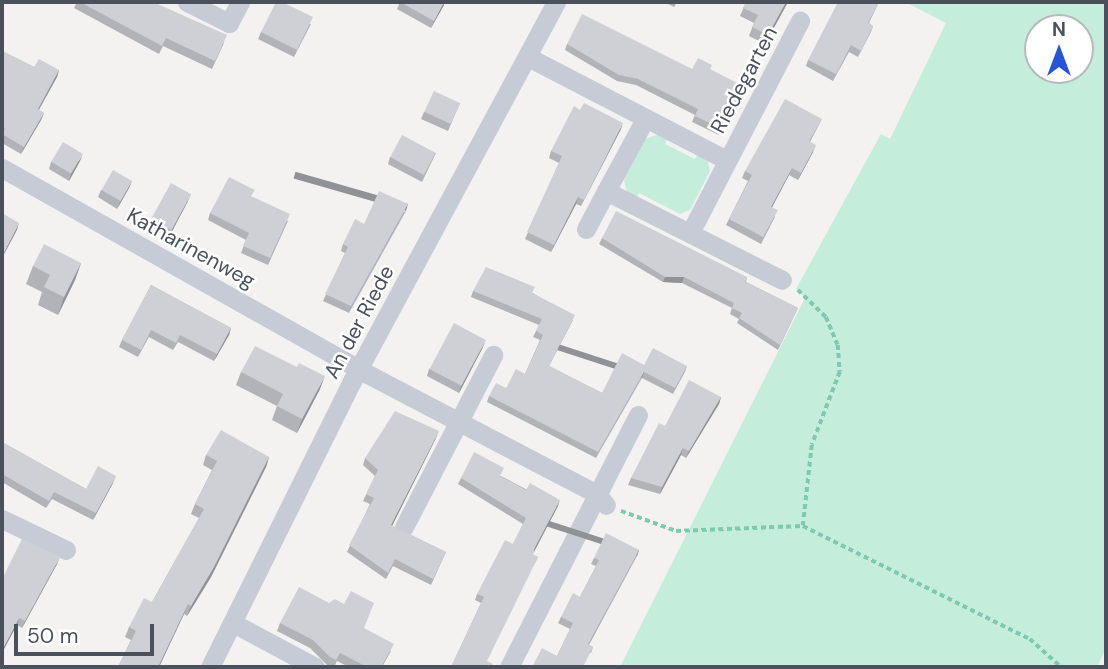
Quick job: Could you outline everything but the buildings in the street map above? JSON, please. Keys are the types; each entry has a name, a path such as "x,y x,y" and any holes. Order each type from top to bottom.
{"street":[{"path":"187,2 229,23 240,2"},
{"name":"An der Riede","path":"210,667 358,369 556,2"},
{"name":"Riedegarten","path":"691,231 800,21"},
{"name":"Riedegarten","path":"528,57 727,160"},
{"path":"586,229 645,119"},
{"name":"Katharinenweg","path":"2,168 358,369 602,500"},
{"path":"606,191 691,231 782,280"},
{"path":"404,527 493,355"},
{"path":"509,667 602,500 638,415"},
{"path":"2,519 66,550"},
{"path":"233,623 315,667"}],"path":[{"path":"782,280 826,317 838,345 840,372 812,445 803,526"},
{"path":"642,519 676,531 803,526 1030,639 1061,667"}],"green space":[{"path":"905,2 1106,2 1106,648 1097,667 620,667 805,298 796,289 881,134 890,139 946,23"},
{"path":"659,134 668,138 665,144 695,159 698,153 707,158 710,171 690,210 680,214 639,193 637,197 627,192 624,180 645,139"}]}
